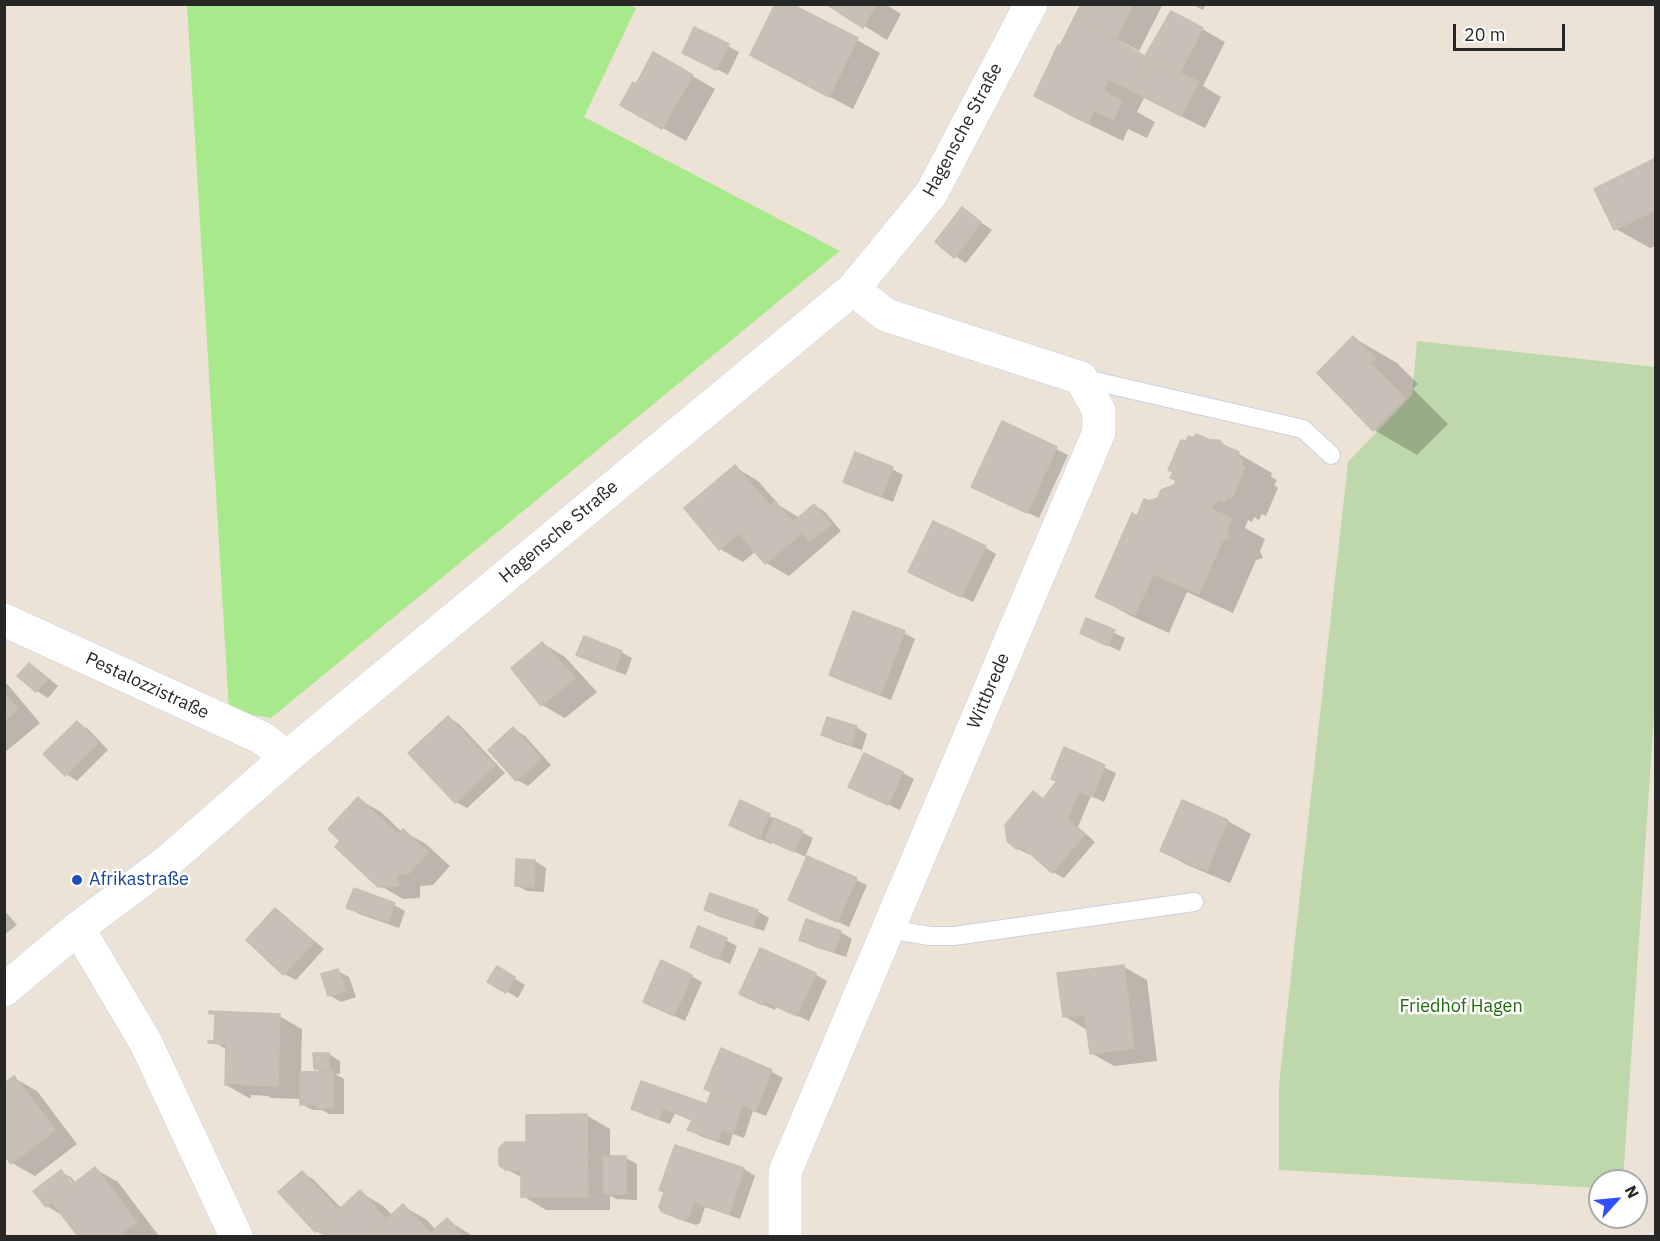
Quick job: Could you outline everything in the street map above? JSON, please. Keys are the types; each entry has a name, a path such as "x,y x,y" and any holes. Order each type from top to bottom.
{"street":[{"name":"Hagensche Straße","path":"4,990 78,928 168,861 287,757 853,289 931,194 1031,4"},
{"path":"853,289 886,315 1081,378"},
{"name":"Wittbrede","path":"786,1236 785,1172 1099,432 1099,411 1081,378"},
{"name":"Pestalozzistraße","path":"4,620 262,738 287,757"},
{"path":"78,928 146,1043 236,1236"}],"lane":[{"path":"1081,378 1303,429 1331,455"},
{"path":"888,929 930,936 954,936 1194,902"}],"green space":[{"path":"187,5 630,5 636,8 584,117 840,251 271,718 229,711"},
{"name":"Friedhof Hagen","path":"1417,341 1655,367 1655,699 1624,1169 1588,1169 1588,1187 1279,1170 1279,1084 1348,462 1412,395"}],"building":[{"path":"775,4 791,4 858,38 829,97 750,55"},
{"path":"826,4 876,4 863,28"},
{"path":"1081,4 1134,4 1116,39 1075,16"},
{"path":"1171,11 1203,28 1179,74 1145,56"},
{"path":"1075,16 1148,58 1131,90 1109,79 1104,91 1122,101 1113,120 1094,110 1088,123 1034,96 1058,45 1060,46"},
{"path":"694,27 729,44 716,70 682,53"},
{"path":"653,52 693,75 662,129 620,105 633,82 636,84"},
{"path":"1148,58 1199,82 1181,116 1131,90"},
{"path":"1656,158 1656,210 1614,230 1594,189"},
{"path":"962,207 981,222 954,258 935,242"},
{"path":"1353,336 1375,358 1370,363 1405,398 1373,431 1317,373"},
{"path":"1002,421 1057,447 1027,513 971,487"},
{"path":"1196,434 1210,440 1219,440 1225,446 1239,452 1237,457 1243,459 1241,465 1245,467 1232,498 1227,496 1225,502 1219,499 1217,503 1214,502 1211,509 1232,518 1227,531 1229,538 1222,541 1199,594 1153,574 1135,615 1095,597 1132,513 1137,516 1144,499 1148,501 1158,498 1161,490 1174,485 1176,480 1170,478 1173,472 1168,470 1181,440 1186,441 1188,436 1194,438"},
{"path":"855,452 893,467 881,497 843,482"},
{"path":"735,465 770,506 775,501 802,533 765,564 739,533 719,550 684,508"},
{"path":"814,504 831,524 810,542 793,522"},
{"path":"933,521 986,546 961,597 908,572"},
{"path":"853,611 905,631 880,695 829,675"},
{"path":"1086,618 1115,630 1108,646 1080,633"},
{"path":"584,636 622,651 615,670 576,655"},
{"path":"542,642 575,678 541,706 511,668"},
{"path":"29,663 48,679 36,692 17,676"},
{"path":"4,693 18,709 4,721"},
{"path":"448,716 495,766 455,803 408,753"},
{"path":"827,717 857,726 851,745 821,735"},
{"path":"77,721 98,743 65,776 43,754"},
{"path":"513,727 541,758 516,781 488,750"},
{"path":"1064,747 1105,765 1092,797 1079,791 1067,819 1085,834 1052,873 1025,849 1016,849 1007,841 1005,825 1033,791 1043,799 1057,781 1051,779"},
{"path":"864,753 903,772 888,805 848,787"},
{"path":"358,797 398,834 403,829 428,852 409,873 397,874 398,886 378,887 335,847 340,841 328,829"},
{"path":"740,800 770,814 759,839 729,825"},
{"path":"1182,800 1228,820 1207,871 1160,851"},
{"path":"774,818 803,831 794,852 766,839"},
{"path":"807,856 857,878 837,922 788,900"},
{"path":"516,859 535,860 534,887 515,886"},
{"path":"354,888 395,903 388,922 346,908"},
{"path":"710,893 758,910 753,926 704,910"},
{"path":"275,908 314,942 283,975 246,940"},
{"path":"806,919 841,931 834,952 799,940"},
{"path":"698,926 727,938 718,959 690,947"},
{"path":"760,948 816,973 797,1016 764,1001 763,1005 739,994"},
{"path":"661,960 692,975 674,1016 643,1002"},
{"path":"1124,965 1134,1048 1090,1054 1085,1015 1063,1017 1057,973"},
{"path":"497,966 515,977 506,993 487,982"},
{"path":"338,969 346,991 328,996 321,974"},
{"path":"209,1011 280,1014 278,1086 228,1083 225,1085 226,1044 208,1043 208,1041 214,1041 215,1014 209,1014"},
{"path":"721,1048 772,1070 755,1111 704,1089"},
{"path":"313,1053 329,1053 329,1069 314,1069"},
{"path":"333,1071 333,1108 316,1108 316,1104 300,1105 300,1072"},
{"path":"14,1076 55,1130 11,1164 4,1155 4,1083"},
{"path":"641,1081 707,1104 711,1092 742,1106 733,1133 722,1129 718,1140 687,1130 692,1120 663,1108 659,1119 631,1109"},
{"path":"587,1114 588,1197 521,1197 521,1170 505,1170 499,1165 499,1148 505,1142 526,1142 526,1115"},
{"path":"675,1145 744,1168 729,1214 694,1202 689,1217 684,1220 662,1212 659,1207 664,1192 659,1190"},
{"path":"603,1156 626,1156 626,1194 604,1194"},
{"path":"95,1167 137,1222 118,1236 78,1236 51,1201"},
{"path":"61,1170 72,1185 46,1207 33,1191"},
{"path":"302,1171 314,1184 291,1206 278,1192"},
{"path":"314,1184 326,1197 303,1219 291,1206"},
{"path":"360,1190 387,1220 368,1236 325,1236 318,1229"},
{"path":"326,1197 339,1210 315,1232 303,1219"},
{"path":"403,1204 430,1233 427,1236 368,1236"},
{"path":"447,1218 464,1236 427,1236 430,1233"}],"place":[{"name":"Afrikastraße","path":"77,880"}]}
